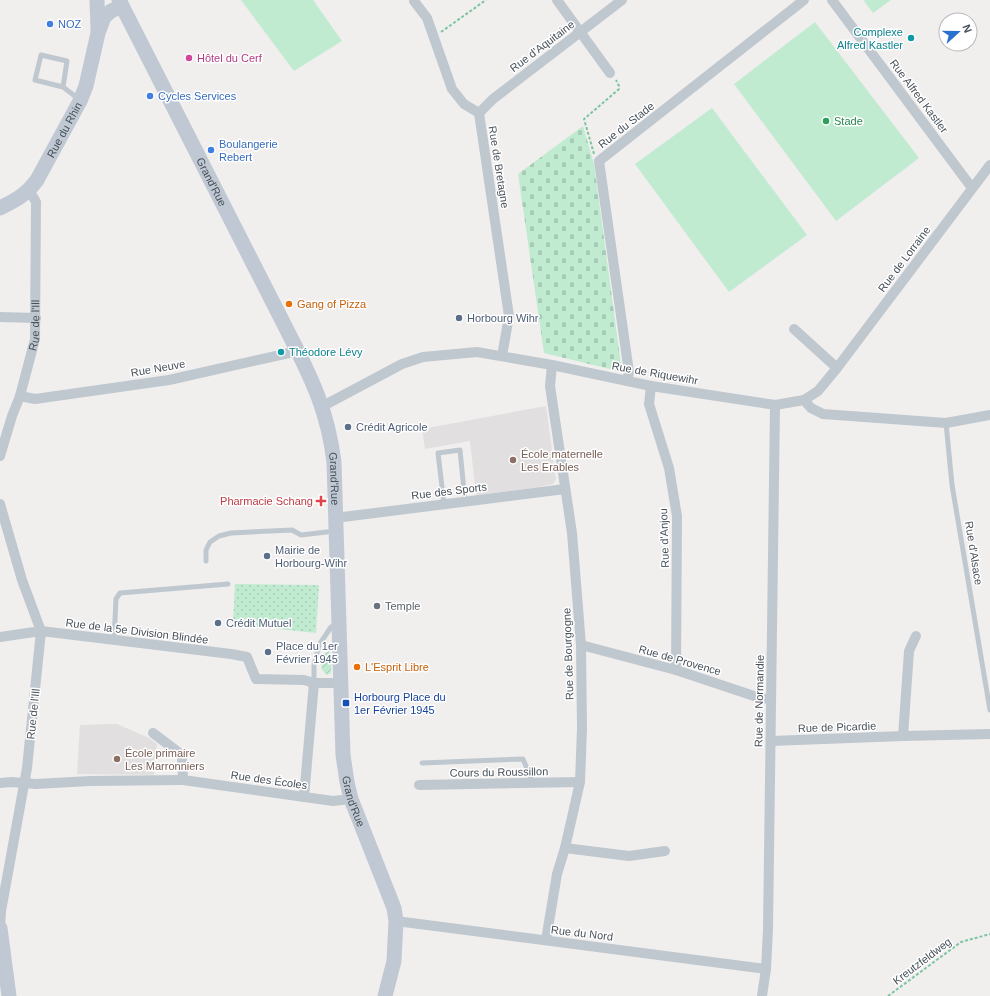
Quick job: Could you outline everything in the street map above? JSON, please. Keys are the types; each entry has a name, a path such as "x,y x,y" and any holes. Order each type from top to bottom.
{"main road":[{"name":"Rue du Rhin","path":"97,0 98,33"},
{"name":"Rue du Rhin","path":"97,17 101,2 104,0"},
{"name":"Rue du Rhin","path":"0,208 16,200 30,190 37,180 80,101 86,86 98,33 104,17 121,3"},
{"name":"Grand'Rue","path":"121,3 298,351 312,380 322,406 331,437 336,524 343,755 347,782 352,799 394,908 396,921 394,961 385,996"},
{"path":"0,928 10,996"}],"street":[{"path":"557,0 610,73"},
{"name":"Rue d'Aquitaine","path":"479,113 493,98 622,0"},
{"name":"Rue du Stade","path":"627,381 629,372 599,161 804,0"},
{"name":"Rue Alfred Kastler","path":"832,0 972,188"},
{"name":"Rue de Bretagne","path":"414,1 427,18 452,89 464,104 479,113 509,316 502,356"},
{"name":"Rue de Lorraine","path":"804,400 818,391 837,368 990,164"},
{"name":"Rue de l'Ill","path":"0,456 12,416 20,396 35,339 36,202 30,190"},
{"path":"0,317 36,318"},
{"path":"794,330 837,368"},
{"name":"Rue Neuve","path":"20,396 35,399 169,380 298,351"},
{"name":"Rue de Riquewihr","path":"322,406 402,364 423,357 477,352 552,365 651,386 776,405 804,400"},
{"name":"Rue de Bourgogne","path":"546,940 557,874 565,848 580,782 582,728 581,645 572,533 550,386 552,365"},
{"name":"Rue d'Anjou","path":"651,386 649,404 670,468 677,516 676,670"},
{"path":"804,400 811,408 823,414 946,423 990,415"},
{"name":"Rue de Normandie","path":"762,996 766,969 768,928 776,405"},
{"name":"Rue des Sports","path":"336,524 444,504 565,489"},
{"name":"Rue de l'Ill","path":"0,504 22,580 41,631 27,768 1,911 0,928"},
{"name":"Rue de la 5e Division Blindée","path":"0,637 41,631 230,654 247,657 256,679 304,680 314,683"},
{"path":"903,736 909,651 916,636"},
{"name":"Rue de Provence","path":"581,645 676,670 760,698 771,700"},
{"path":"304,797 314,683 341,682"},
{"path":"153,733 182,755 184,780"},
{"name":"Rue de Picardie","path":"771,741 990,734"},
{"name":"Rue des Écoles","path":"0,783 184,780 333,801 352,799"},
{"name":"Cours du Roussillon","path":"419,785 580,782"},
{"path":"565,848 629,856 665,851"},
{"name":"Rue du Nord","path":"396,921 766,969"}],"lane":[{"path":"63,87 67,61 41,55 35,80 63,87 80,101"},
{"name":"Rue d'Alsace","path":"946,423 952,485 990,710"},
{"path":"444,504 438,453 460,450 466,501"},
{"path":"206,561 206,550 210,542 219,536 231,533 292,530 301,535 336,524"},
{"path":"114,640 116,599 120,593 228,584"},
{"path":"314,683 314,665 319,645 331,627 339,626"},
{"path":"422,762 523,759 533,783"}],"path":[{"path":"434,38 486,0"},
{"path":"599,161 593,153 584,119 619,89 618,83 610,73"},
{"name":"Kreutzfeldweg","path":"888,996 961,942 990,934"}],"shaded area":[{"name":"École maternelle Les Erables","path":"546,406 556,479 553,484 534,488 476,495 470,441 425,449 422,429"},
{"name":"École primaire Les Marronniers","path":"117,724 149,738 157,744 154,775 77,774 80,725"}],"green space":[{"path":"241,0 313,0 342,41 294,71"},
{"path":"891,0 873,13 864,1"},
{"name":"Stade","path":"815,22 919,158 836,221 734,84"},
{"path":"712,108 807,235 729,292 635,164"},
{"path":"583,126 594,164 622,372 544,353 518,174"},
{"path":"235,584 319,585 316,633 233,624"},
{"path":"329,651 332,656 331,673 327,675 324,673 322,663 324,654"}],"place":[{"name":"NOZ","path":"50,24"},
{"name":"Complexe Alfred Kastler","path":"911,38"},
{"name":"Hôtel du Cerf","path":"189,58"},
{"name":"Cycles Services","path":"150,96"},
{"name":"Stade","path":"826,121"},
{"name":"Boulangerie Rebert","path":"211,150"},
{"name":"Gang of Pizza","path":"289,304"},
{"name":"Horbourg Wihr","path":"459,318"},
{"name":"Théodore Lévy","path":"281,352"},
{"name":"Crédit Agricole","path":"348,427"},
{"name":"École maternelle Les Erables","path":"513,460"},
{"name":"Pharmacie Schang","path":"321,501"},
{"name":"Mairie de Horbourg-Wihr","path":"267,556"},
{"name":"Temple","path":"377,606"},
{"name":"Crédit Mutuel","path":"218,623"},
{"name":"Place du 1er Février 1945","path":"268,652"},
{"name":"L'Esprit Libre","path":"357,667"},
{"name":"Horbourg Place du 1er Février 1945","path":"346,703"},
{"name":"École primaire Les Marronniers","path":"117,759"}]}
